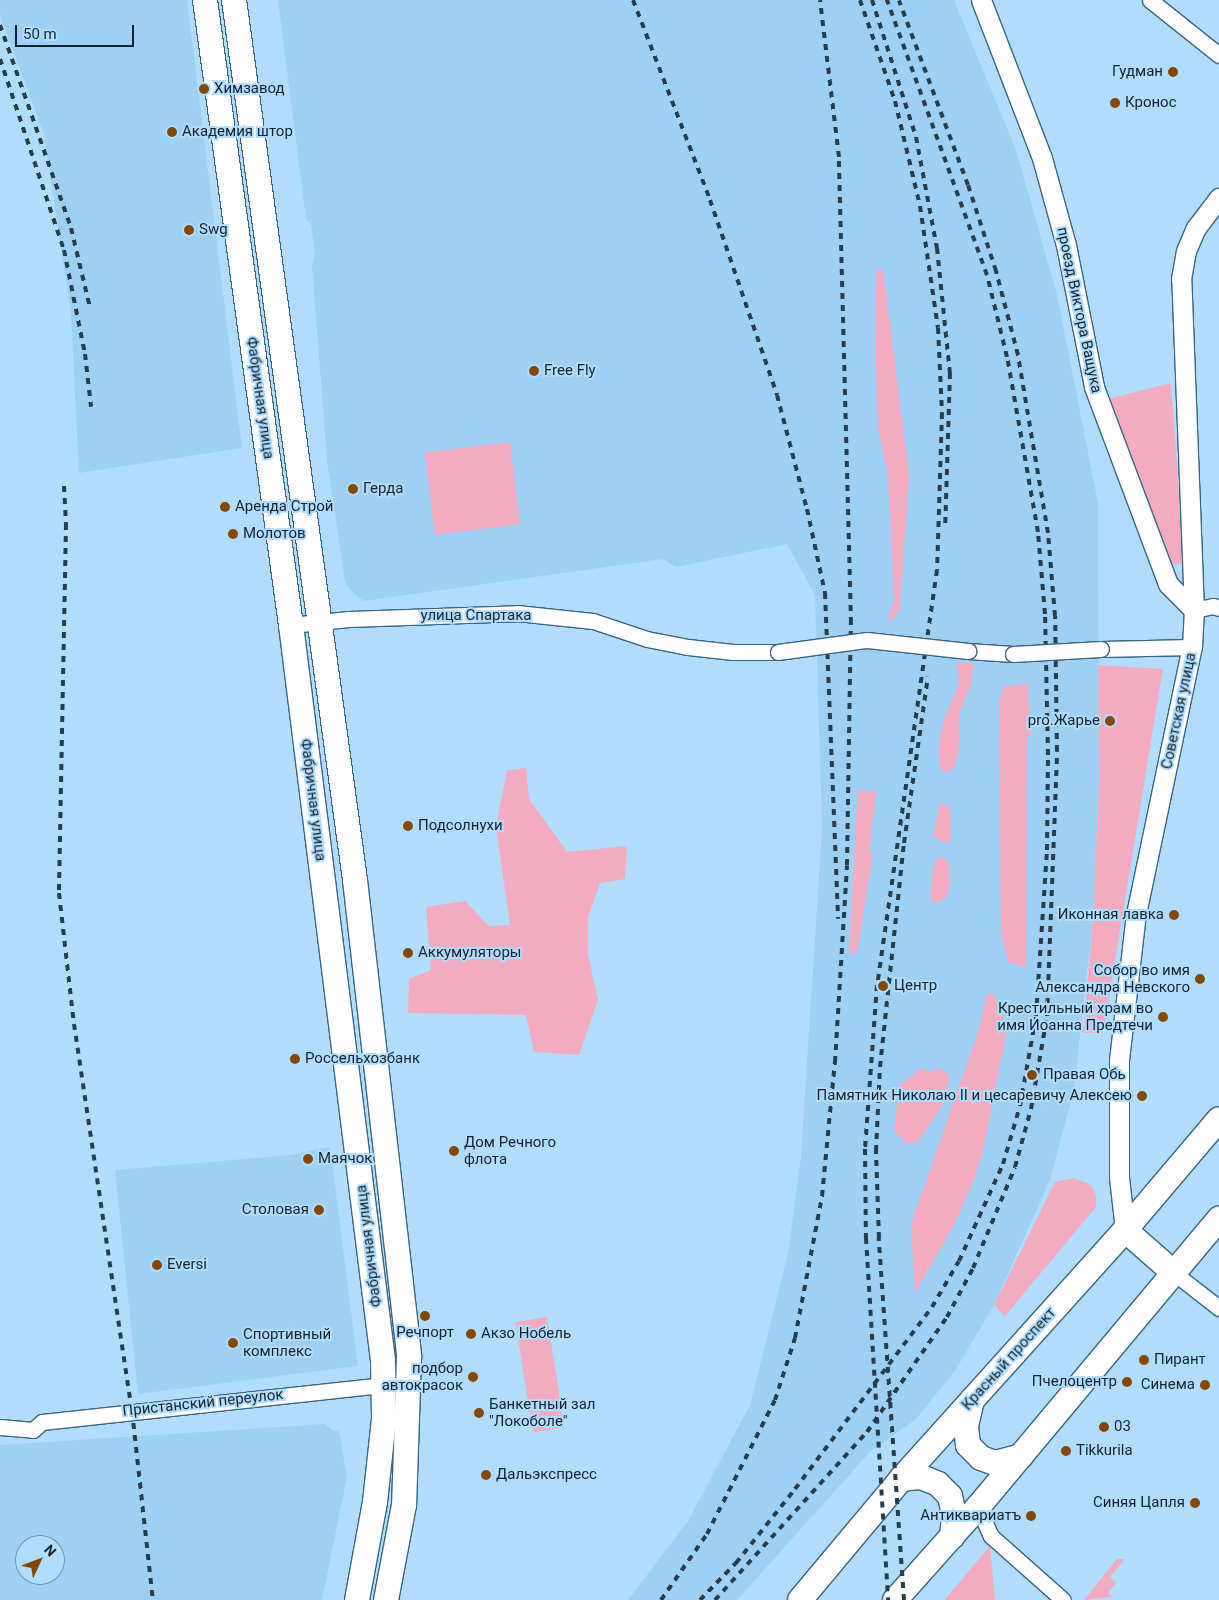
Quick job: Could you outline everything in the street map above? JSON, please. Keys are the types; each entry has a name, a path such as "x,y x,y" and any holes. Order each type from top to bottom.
{"main road":[{"name":"Фабричная улица","path":"205,0 291,625 360,1164 384,1384 384,1419 375,1502 357,1600"},
{"name":"Фабричная улица","path":"234,0 319,622 388,1153 410,1383 404,1505 386,1600"},
{"name":"Красный проспект","path":"800,1600 901,1479 1125,1230 1219,1118"},
{"path":"895,1600 978,1507 1219,1219"},
{"path":"1125,1230 1174,1273"},
{"path":"972,1400 966,1426 968,1445 981,1458 995,1463 1020,1456"},
{"path":"901,1479 920,1477 938,1484 950,1496 954,1515 952,1537"}],"street":[{"name":"проезд Виктора Ващука","path":"981,0 1042,158 1066,245 1094,387 1168,584 1194,610"},
{"path":"1150,0 1219,55"},
{"name":"Советская улица","path":"1125,1230 1119,1177 1119,1060 1130,962 1136,914 1192,647 1194,610 1181,279 1186,251 1196,228 1219,198"},
{"path":"1194,610 1213,606 1219,608"},
{"name":"улица Спартака","path":"291,625 319,622 517,613 593,621 647,639 688,647 733,652 778,652 867,640 1013,654 1101,649 1192,647"},
{"path":"1174,1273 1219,1308"},
{"name":"Пристанский переулок","path":"0,1427 33,1430 42,1422 384,1384 410,1383"},
{"path":"978,1507 991,1536 1063,1600"}],"shaded area":[{"path":"0,0 187,0 242,448 79,473 71,313 44,134 0,15"},
{"path":"278,0 954,0 1016,150 1057,295 1098,503 1099,779 1093,918 1074,1090 1050,1180 994,1305 955,1371 916,1419 870,1452 737,1600 628,1600 688,1521 750,1405 788,1253 801,1157 822,828 815,595 787,544 676,567 663,559 364,601 353,593 345,582 327,460 312,266 315,255 311,225 306,219"},
{"path":"883,269 909,475 900,609 891,622 888,618 894,600 888,476 878,429 875,358 876,270"},
{"path":"1171,383 1184,563 1171,565 1108,399"},
{"path":"510,442 520,524 435,535 425,452"},
{"path":"969,662 974,666 970,687 959,713 960,741 955,767 946,773 940,769 938,749 943,722 959,683 957,664"},
{"path":"1098,665 1163,669 1103,1033 1083,1033 1093,918 1099,779"},
{"path":"1028,684 1031,736 1027,737 1026,967 1008,962 1001,934 999,700 1004,686"},
{"path":"526,768 529,799 567,852 627,846 625,879 600,883 588,917 588,954 598,1000 579,1055 534,1052 526,1015 408,1013 409,979 431,970 426,907 465,901 489,926 510,925 496,827 507,770"},
{"path":"858,790 876,792 869,852 873,852 857,953 852,954 849,950"},
{"path":"940,803 950,807 951,837 948,844 933,837"},
{"path":"943,856 949,864 950,886 947,897 935,904 930,899 933,870 936,859"},
{"path":"992,993 1001,1007 1007,1029 983,1151 975,1177 954,1225 915,1293 911,1224 979,1029 987,994"},
{"path":"922,1068 930,1072 938,1068 946,1072 950,1078 941,1108 917,1143 905,1143 894,1130 899,1086"},
{"path":"330,1147 358,1366 138,1394 115,1170 291,1155"},
{"path":"1074,1178 1091,1185 1096,1195 1096,1207 1005,1316 994,1305 1055,1182"},
{"path":"547,1317 565,1428 533,1433 515,1322"},
{"path":"325,1424 333,1431 339,1430 347,1477 322,1600 0,1600 0,1445"},
{"path":"990,1546 995,1600 945,1600 945,1599"},
{"path":"1117,1559 1125,1559 1110,1577 1116,1583 1108,1593 1113,1597 1084,1600"}],"railway":[{"path":"633,0 710,200 777,395 807,509 825,593 838,919"},
{"path":"661,1600 707,1534 775,1400 795,1338 822,1196 835,1062 847,865 851,623 839,157 820,0"},
{"path":"860,0 895,101 920,206 938,328 942,413 937,570 877,985 865,1149 866,1238 888,1600"},
{"path":"872,0 916,137 937,248 950,373 945,528"},
{"path":"700,1600 736,1563 795,1489 932,1307 959,1261 1003,1164 1020,1106 1036,1016 1047,850 1048,755 1045,614 1038,532 1007,357 987,275 887,0"},
{"path":"715,1600 867,1432 947,1317 973,1268 1015,1167 1031,1109 1047,1016 1057,751 1055,616 1048,533 1018,355 996,271 968,185 899,0"},
{"path":"0,25 71,228 90,308"},
{"path":"0,59 64,250 85,354 91,407"},
{"path":"64,486 66,524 59,893 74,1024 132,1411 153,1600"},
{"path":"904,1600 879,1238 876,1151 880,1067 904,843 928,677"}],"place":[{"name":"Гудман","path":"1173,72"},
{"name":"Химзавод","path":"204,89"},
{"name":"Кронос","path":"1115,103"},
{"name":"Академия штор","path":"172,132"},
{"name":"Swg","path":"189,230"},
{"name":"Free Fly","path":"534,371"},
{"name":"Герда","path":"353,489"},
{"name":"Аренда Строй","path":"225,507"},
{"name":"Молотов","path":"233,534"},
{"name":"pro.Жарье","path":"1110,721"},
{"name":"Подсолнухи","path":"408,826"},
{"name":"Иконная лавка","path":"1174,915"},
{"name":"Аккумуляторы","path":"408,953"},
{"name":"Собор во имя Александра Невского","path":"1200,979"},
{"name":"Центр","path":"883,986"},
{"name":"Крестильный храм во имя Иоанна Предтечи","path":"1163,1017"},
{"name":"Россельхозбанк","path":"295,1059"},
{"name":"Правая Обь","path":"1032,1075"},
{"name":"Памятник Николаю II и цесаревичу Алексею","path":"1142,1096"},
{"name":"Дом Речного флота","path":"454,1151"},
{"name":"Маячок","path":"308,1159"},
{"name":"Столовая","path":"319,1210"},
{"name":"Eversi","path":"157,1265"},
{"name":"Речпорт","path":"425,1316"},
{"name":"Акзо Нобель","path":"471,1334"},
{"name":"Спортивный комплекс","path":"233,1343"},
{"name":"Пирант","path":"1144,1360"},
{"name":"подбор автокрасок","path":"473,1377"},
{"name":"Пчелоцентр","path":"1127,1382"},
{"name":"Синема","path":"1205,1385"},
{"name":"Банкетный зал \"Локоболе\"","path":"479,1413"},
{"name":"03","path":"1104,1427"},
{"name":"Tikkurila","path":"1066,1451"},
{"name":"Дальэкспресс","path":"486,1475"},
{"name":"Синяя Цапля","path":"1195,1503"},
{"name":"Антиквариатъ","path":"1031,1516"}]}
